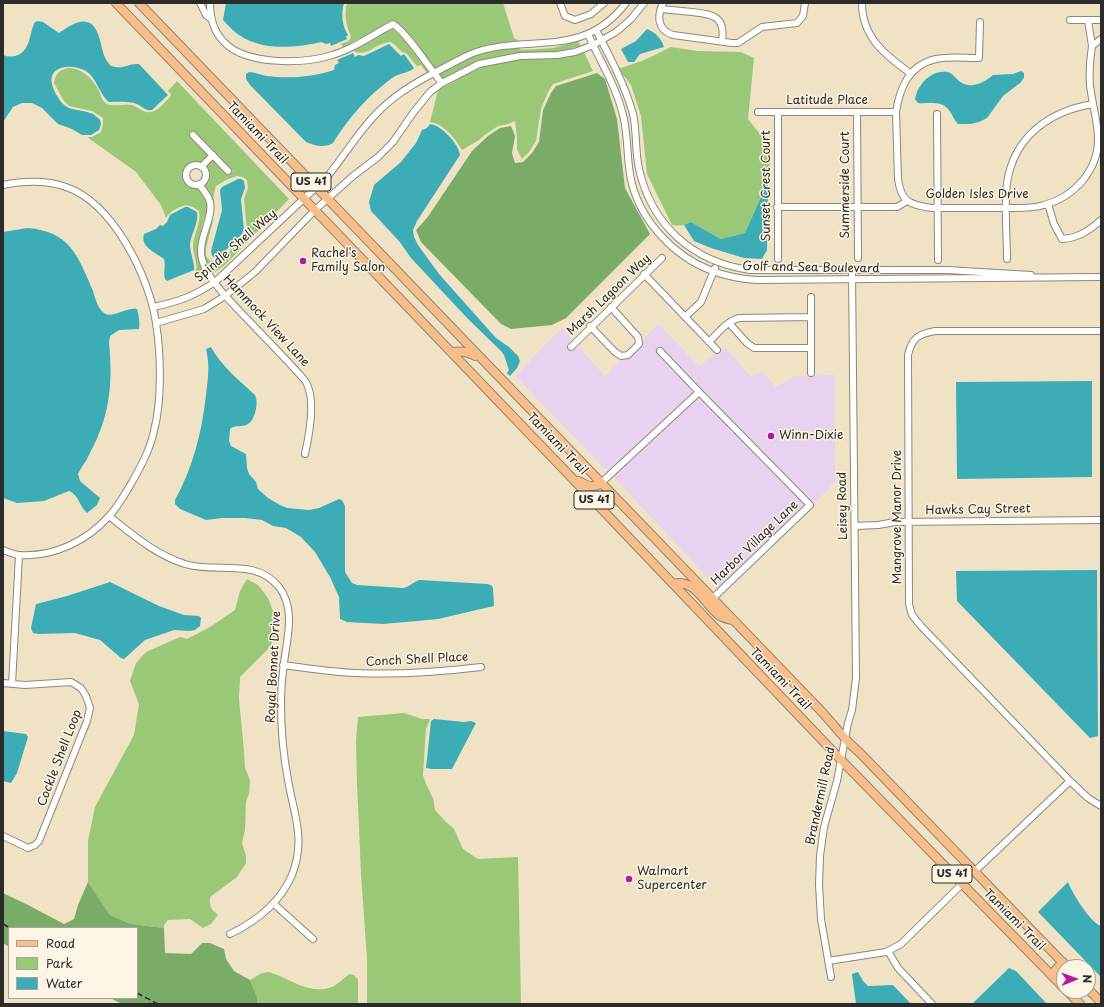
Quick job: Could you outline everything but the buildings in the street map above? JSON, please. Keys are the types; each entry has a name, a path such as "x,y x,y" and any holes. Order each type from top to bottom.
{"main road":[{"name":"Tamiami Trail","path":"116,3 572,477 841,761 1056,980"},
{"name":"Tamiami Trail","path":"139,3 823,713 845,739 1059,959"},
{"path":"451,352 467,352 483,361"},
{"path":"572,477 590,486 595,486 601,483"},
{"path":"673,584 679,582 691,587 720,617 733,620"},
{"path":"1051,975 1056,971"}],"street":[{"path":"200,3 206,15 210,18"},
{"path":"210,3 210,18 216,32 224,43 232,49 248,56 284,62 306,61 331,56 393,24 398,27 442,84"},
{"path":"560,3 565,16 575,20 591,14 604,3"},
{"name":"Spindle Shell Way","path":"153,308 175,303 200,292 215,282 327,176 363,129 380,110 406,89 474,52 500,46 558,42 588,34 608,21 626,3"},
{"path":"156,323 204,309 225,296 255,272 315,210 352,176 378,157 393,142 430,92 442,84 479,64 520,56 557,55 575,52 593,45 616,32 631,19 644,3"},
{"path":"722,41 722,26 720,22 712,15 662,6 660,24 666,33 673,35 738,43 762,27 797,23 803,16 805,3"},
{"path":"862,3 862,12 866,26 879,49 910,73"},
{"path":"1070,20 1101,20"},
{"name":"Golden Isles Drive","path":"907,201 920,206 938,208 1027,207 1048,204 1062,199 1078,187 1091,169 1100,141 1090,84 1092,46 1088,20"},
{"path":"778,207 858,208 897,206 907,201 900,190 898,179 896,112 903,86 910,73 935,59 980,58 980,22"},
{"name":"Golf and Sea Boulevard","path":"596,30 628,99 636,129 638,167 648,199 659,217 671,232 695,252 717,263 750,270 971,271 1020,274 1046,278"},
{"name":"Golf and Sea Boulevard","path":"588,34 619,100 626,130 629,170 638,200 649,219 662,236 689,260 714,271 741,279 757,280 1020,279 1101,277"},
{"path":"1092,46 1101,39"},
{"path":"1007,259 1006,208 1008,182 1014,161 1024,142 1040,125 1050,118 1072,108 1093,104"},
{"name":"Latitude Place","path":"758,112 896,112"},
{"name":"Sunset Crest Court","path":"778,112 778,259"},
{"name":"Summerside Court","path":"857,112 858,258"},
{"path":"937,114 938,260"},
{"path":"193,135 228,171"},
{"path":"199,184 204,180 206,174 201,166 213,155"},
{"name":"Hammock View Lane","path":"201,166 192,166 186,173 187,179 191,183 199,184 206,193 210,203 210,210 201,243 202,259 209,276 225,296 301,376 308,386 311,396 310,430 305,454"},
{"path":"3,184 20,182 53,183 67,187 87,198 115,225 124,239 138,268 153,308 159,352 159,396 154,432 140,467 122,499 109,516 93,532 66,548 38,554 19,555 3,550"},
{"path":"1048,204 1054,224 1062,238 1079,236 1101,220"},
{"name":"Marsh Lagoon Way","path":"571,347 590,326 662,258"},
{"path":"685,317 701,302 717,263"},
{"name":"Leisey Road","path":"845,739 855,693 852,271"},
{"path":"644,274 717,350"},
{"path":"811,297 811,373"},
{"path":"590,326 615,352 621,356 628,355 639,344 638,337 611,307"},
{"path":"709,342 734,319 811,317"},
{"path":"729,323 747,343 754,348 811,348"},
{"name":"Mangrove Manor Drive","path":"1101,331 935,331 923,333 915,338 910,346 908,355 909,604 912,615 1070,781 1088,798 1101,806"},
{"path":"601,483 699,392 660,351"},
{"name":"Harbor Village Lane","path":"699,392 810,505 712,599"},
{"name":"Royal Bonnet Drive","path":"109,516 148,547 185,564 210,568 237,567 262,573 278,586 287,603 289,627 283,665 281,700 282,738 288,781 299,832 298,848 292,875 274,904 257,919 230,934"},
{"name":"Hawks Cay Street","path":"855,526 878,525 895,522 1101,520"},
{"path":"12,684 19,555"},
{"name":"Conch Shell Place","path":"283,665 355,673 399,674 481,668"},
{"name":"Cockle Shell Loop","path":"3,683 44,685 72,682 81,688 86,696 90,708 88,721 39,842 28,848 3,836"},
{"name":"Brandermill Road","path":"831,977 821,919 819,885 820,856 824,827 837,781 845,739"},
{"path":"975,871 1070,781"},
{"path":"828,961 888,951 901,944 962,884"},
{"path":"274,904 313,939"},
{"path":"888,951 898,968 932,1004"}],"shaded area":[{"path":"658,324 699,366 725,347 751,377 762,371 776,387 795,376 835,375 835,482 812,506 812,503 661,347 656,351 694,392 608,472 515,376 562,328 574,341 567,348 572,351 578,346 605,376 622,359 630,357 641,346 642,341"},
{"path":"699,396 805,505 718,589 613,476"}],"green space":[{"path":"347,3 503,3 514,38 519,41 499,43 473,49 435,69 408,34 402,28 391,22 343,47 341,44 349,41 351,36 346,20"},
{"path":"392,28 403,38 429,72 427,73 421,65 417,66 406,53 402,52 390,42 363,53 353,51 346,53"},
{"path":"578,41 581,46 557,52 520,53 478,61 443,80 438,74 476,55 500,49 518,47 521,50 553,48"},
{"path":"671,47 697,51 741,52 754,58 748,119 771,148 768,181 745,233 721,239 691,222 677,226 672,225 647,174 641,116 631,85 618,69 642,61"},
{"path":"584,52 593,71 553,84 541,109 536,141 529,152 522,159 517,150 515,121 498,126 462,150 452,136 444,129 435,123 430,122 438,90 480,67 521,59 558,58"},
{"path":"69,68 79,70 87,75 94,82 105,103 112,105 132,105 148,112 159,108 170,97 171,94 168,91 177,81 289,199 225,265 212,274 205,259 204,253 204,243 212,220 213,212 213,205 210,196 204,185 208,176 206,166 213,160 228,175 233,171 194,131 189,134 208,155 200,163 189,164 183,173 184,179 188,183 192,186 198,187 207,204 198,249 202,269 206,277 199,282 193,274 196,271 196,262 193,242 200,215 199,211 193,207 185,205 174,210 166,218 161,205 136,172 87,137 92,137 101,132 103,118 92,111 69,106 64,101 54,83 58,72","holes":["237,176 243,177 247,180 248,188 244,199 247,230 244,236 224,257 217,261 210,261 206,256 206,248 213,221 214,193 216,186"]},
{"path":"597,73 605,79 617,119 625,188 650,234 566,318 552,325 511,329 501,324 421,242 416,230 427,218 472,151 488,136 500,128 511,126 515,136 512,153 515,163 523,162 532,153 539,142 543,110 556,86"},
{"path":"247,579 258,585 268,598 273,611 276,635 269,648 240,677 239,699 245,768 250,780 249,794 246,802 245,830 242,843 246,856 246,863 237,877 210,897 211,907 218,915 211,924 203,928 190,919 168,920 164,925 164,928 131,924 110,915 88,882 88,841 95,807 134,735 139,704 130,681 136,663 146,652 180,637 187,639 210,627 235,610 240,591"},
{"path":"404,713 422,719 430,719 426,729 423,775 433,798 435,810 454,829 463,849 478,859 518,857 521,1004 367,1004 367,959 357,783 356,741 358,717"},
{"path":"88,882 110,915 131,924 164,928 165,953 191,954 202,943 210,943 224,949 226,959 234,971 250,980 257,997 258,1004 122,1004 112,999 138,999 138,927 8,927 8,946 3,943 3,893 64,924 74,919 78,905"},
{"path":"269,972 313,989 332,987 350,974 354,975 358,980 358,1004 258,1004 257,997 250,980 262,973"}],"water":[{"path":"226,3 344,3 343,19 344,28 348,35 346,37 347,39 331,46 330,43 326,44 321,42 290,47 258,44 239,35 223,20"},
{"path":"35,22 43,22 59,33 69,26 80,22 90,23 95,27 104,54 111,66 123,67 132,64 139,64 168,95 152,110 145,109 134,103 109,102 90,74 75,67 63,67 58,69 52,77 52,84 56,94 65,106 93,114 97,117 101,124 99,130 91,135 82,135 72,129 58,124 42,108 32,103 22,103 13,107 3,122 3,55 12,56 18,55 22,52 28,45"},
{"path":"647,29 658,36 664,47 640,54 634,62 628,62 621,49 636,41"},
{"path":"389,44 401,56 404,54 414,68 392,78 375,92 352,116 333,143 327,146 313,145 306,142 250,85 246,79 246,74 249,72 267,76 300,77 326,72 334,70 335,65 339,63 337,60 353,53 355,57 358,55 364,56"},
{"path":"1021,71 1024,73 1024,78 1020,83 1003,96 987,118 979,122 971,124 958,124 946,107 935,103 918,103 915,99 922,83 936,73 947,72 952,74 963,84 972,85 981,83 993,75 1013,74"},
{"path":"430,124 444,131 449,136 460,155 417,221 413,230 414,237 439,274 496,338 509,347 518,356 520,361 517,368 510,376 507,373 509,370 504,355 500,350 468,319 411,258 399,241 371,211 369,202 374,185 401,162 416,143 422,130 427,128"},
{"path":"238,179 244,181 245,188 241,199 244,230 242,234 221,255 216,258 212,256 211,251 222,210 220,190 222,187"},
{"path":"768,181 767,250 762,259 744,258 694,241 684,225 691,222 721,239 745,233"},
{"path":"185,207 197,212 197,220 190,244 194,270 167,281 164,276 164,259 146,246 143,239 144,234 156,229 160,225 163,226 167,222 170,215"},
{"path":"27,228 42,230 63,240 77,256 98,306 104,313 111,315 137,309 139,329 119,330 110,336 111,372 106,413 96,441 78,474 80,481 100,498 97,505 87,513 75,495 69,491 44,501 17,503 3,498 3,232"},
{"path":"211,347 225,367 255,395 256,398 257,402 253,419 246,425 230,429 229,441 231,446 246,454 249,474 256,482 258,489 268,498 287,508 309,510 319,508 339,499 342,500 345,506 345,572 352,583 357,585 403,588 420,580 487,584 491,585 493,588 494,606 438,619 383,624 347,622 340,619 339,597 330,577 315,552 301,537 286,528 273,526 262,520 222,518 206,520 180,509 175,504 175,500 187,475 196,449 204,409 208,378 206,349"},
{"path":"1092,381 1092,477 957,479 956,382"},
{"path":"1097,570 1098,736 1090,738 957,601 956,571"},
{"path":"110,582 159,606 184,615 199,616 201,618 200,626 195,630 174,630 145,640 124,659 100,640 75,633 33,633 31,628 36,604"},
{"path":"434,719 464,722 471,721 476,723 452,769 426,768 431,721"},
{"path":"3,731 26,734 28,737 17,773 11,783 3,781"},
{"path":"1068,882 1077,900 1092,919 1101,926 1101,977 1096,972 1096,959 1084,959 1038,912"},
{"path":"1009,968 1016,971 1047,1004 972,1004"},
{"path":"858,972 868,986 893,985 911,1004 856,1004 852,974"}],"railway":[{"path":"3,924 8,927"},
{"path":"138,994 158,1004"}],"place":[{"name":"Rachel's Family Salon","path":"303,261"},
{"name":"Winn-Dixie","path":"771,436"},
{"name":"Walmart Supercenter","path":"629,879"}]}
